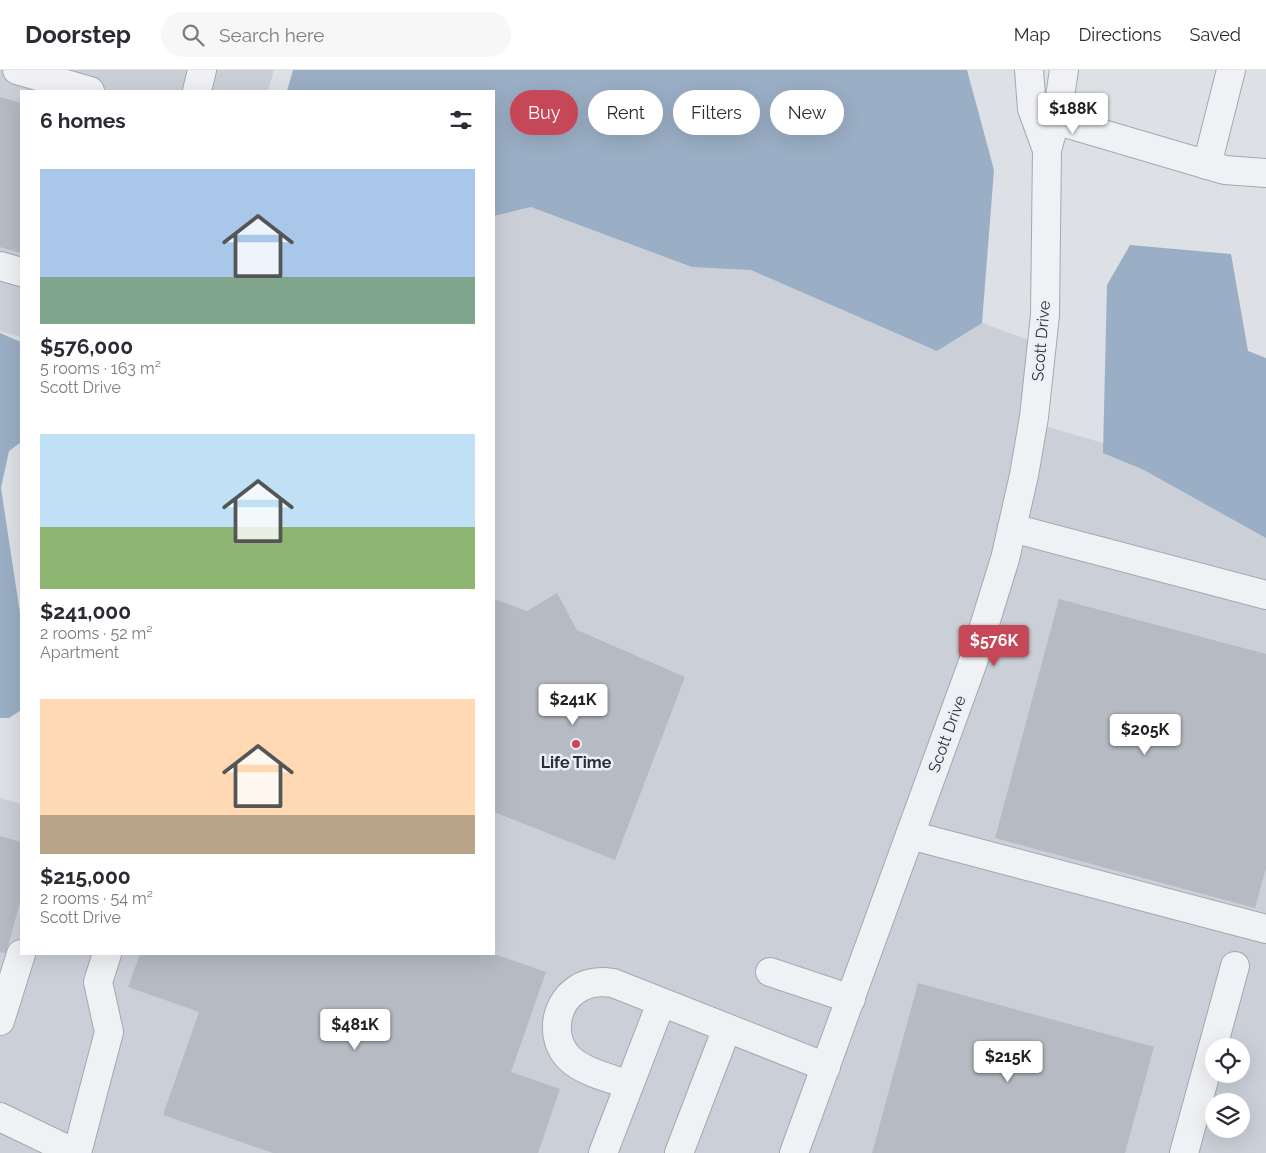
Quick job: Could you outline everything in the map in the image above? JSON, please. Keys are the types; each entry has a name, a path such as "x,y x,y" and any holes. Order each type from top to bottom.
{"street":[{"path":"17,70 87,90"},
{"path":"197,90 202,70"},
{"name":"Scott Drive","path":"1028,70 1032,109 1047,150"},
{"name":"Scott Drive","path":"794,1153 973,662 1005,559 1024,475 1034,417 1044,315 1047,150 1058,110 1064,70"},
{"path":"1207,165 1229,70"},
{"path":"1055,120 1225,170 1266,173"},
{"path":"0,266 20,272"},
{"path":"1012,528 1266,595"},
{"path":"910,835 1266,930"},
{"path":"0,1021 22,955"},
{"path":"0,1117 76,1153 109,1032 98,982 108,955"},
{"path":"1184,1153 1235,966"},
{"path":"770,972 850,998"},
{"path":"629,1085 577,1065 568,1057 561,1046 557,1034 560,1008 577,989 588,984 613,983 826,1067"},
{"path":"603,1153 661,1003"},
{"path":"679,1153 727,1028"}],"shaded area":[{"path":"0,70 274,70 268,90 20,90 20,337 0,331"},
{"path":"495,161 964,316 1031,341 1041,425 1266,490 1266,1153 0,1153 0,798 20,804 20,955 495,955"}],"water":[{"path":"293,70 967,70 994,170 982,323 937,351 751,270 692,267 531,207 495,216 495,90 287,90"},
{"path":"1130,245 1231,254 1248,351 1266,358 1266,538 1144,470 1103,453 1107,285"},
{"path":"0,333 20,342 20,443 9,451 1,488 20,613 20,711 9,718 0,718"}],"building":[{"path":"0,97 20,103 20,253 0,247"},
{"name":"Life Time","path":"557,593 577,630 685,677 615,860 495,812 495,599 527,611"},
{"path":"1059,599 1266,654 1266,868 1255,908 995,838"},
{"path":"0,836 20,842 20,903 6,953 0,952"},
{"path":"495,954 546,972 511,1072 560,1089 538,1153 273,1153 163,1115 199,1012 128,987 140,955"},
{"path":"918,983 1154,1047 1125,1153 872,1153"}],"place":[{"name":"Life Time","path":"576,744"}]}
